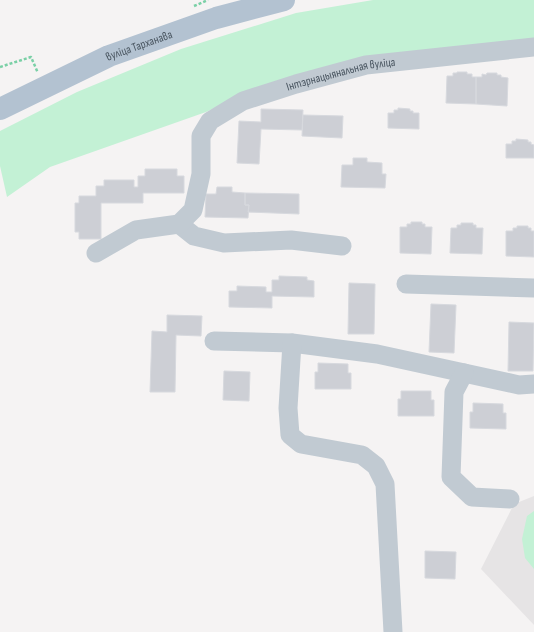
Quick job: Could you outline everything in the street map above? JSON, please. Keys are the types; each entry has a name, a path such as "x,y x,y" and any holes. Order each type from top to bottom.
{"main road":[{"name":"вуліца Тарханава","path":"0,109 109,56 216,18 284,0"}],"street":[{"name":"Інтэрнацыянальная вуліца","path":"179,224 193,210 201,174 200,136 210,121 243,101 296,84 366,65 534,47"},
{"path":"96,253 136,230 179,224 194,236 224,243 291,240 342,246"},
{"path":"406,284 534,288"},
{"path":"214,341 292,343 377,354 519,384 534,384"},
{"path":"292,343 288,408 290,435 301,444 362,456 376,466 385,484 393,632"},
{"path":"464,373 454,392 451,477 472,497 510,499"}],"path":[{"path":"0,67 31,57 38,73"}],"shaded area":[{"path":"534,496 534,625 481,569 514,504"}],"green space":[{"path":"373,0 534,0 534,41 258,87 206,112 50,167 7,197 0,166 0,131 77,92 181,49 296,13"},
{"path":"534,511 534,569 525,558 522,539 527,516"}],"building":[{"path":"467,72 467,74 472,74 472,77 476,77 476,104 446,103 447,76 453,76 453,73"},
{"path":"487,73 497,73 497,75 501,75 501,77 508,78 507,106 476,104 476,77 482,77 482,74 486,75"},
{"path":"398,108 410,109 413,113 419,113 419,129 388,128 388,113 394,113 394,110 398,110"},
{"path":"261,109 303,110 302,130 261,129 259,164 237,163 239,121 261,122"},
{"path":"303,115 343,116 342,138 302,136"},
{"path":"516,139 528,140 528,142 531,142 531,144 534,145 534,158 506,158 506,144 512,144 512,141 516,141"},
{"path":"353,158 367,158 367,162 382,163 382,174 386,174 385,188 341,187 342,165 353,165"},
{"path":"145,169 177,169 177,176 184,176 184,193 143,193 143,203 101,203 101,239 79,239 79,232 75,232 75,203 79,203 79,196 96,196 96,186 104,186 104,180 134,180 134,187 138,187 138,176 145,176"},
{"path":"217,187 232,187 232,192 245,193 245,205 249,205 248,218 205,217 206,194 216,194"},
{"path":"245,193 299,194 299,214 248,212 249,205 245,205"},
{"path":"411,222 422,222 422,224 425,224 425,227 432,227 431,254 400,253 400,227 407,227 407,224 411,224"},
{"path":"461,223 473,223 473,225 476,225 476,228 483,228 482,254 450,253 451,228 457,228 457,225 461,225"},
{"path":"517,226 528,226 528,228 531,228 531,231 534,231 534,257 506,256 506,231 513,231 513,228 517,228"},
{"path":"279,276 307,277 307,280 314,281 314,297 272,296 272,308 229,307 229,291 237,291 237,286 266,287 266,292 272,292 272,280 279,280"},
{"path":"349,283 375,284 374,334 348,334"},
{"path":"431,304 456,305 454,353 429,352"},
{"path":"167,315 202,316 201,336 176,335 175,392 150,392 152,331 167,332"},
{"path":"509,322 534,323 533,371 508,371"},
{"path":"318,363 348,364 348,373 351,373 351,389 315,389 315,372 318,372"},
{"path":"224,371 250,372 249,401 223,400"},
{"path":"401,391 431,391 431,400 434,400 434,416 398,416 398,399 401,399"},
{"path":"473,403 503,404 503,413 506,413 506,429 470,428 470,412 473,412"},
{"path":"425,551 456,552 455,579 425,578"}]}
